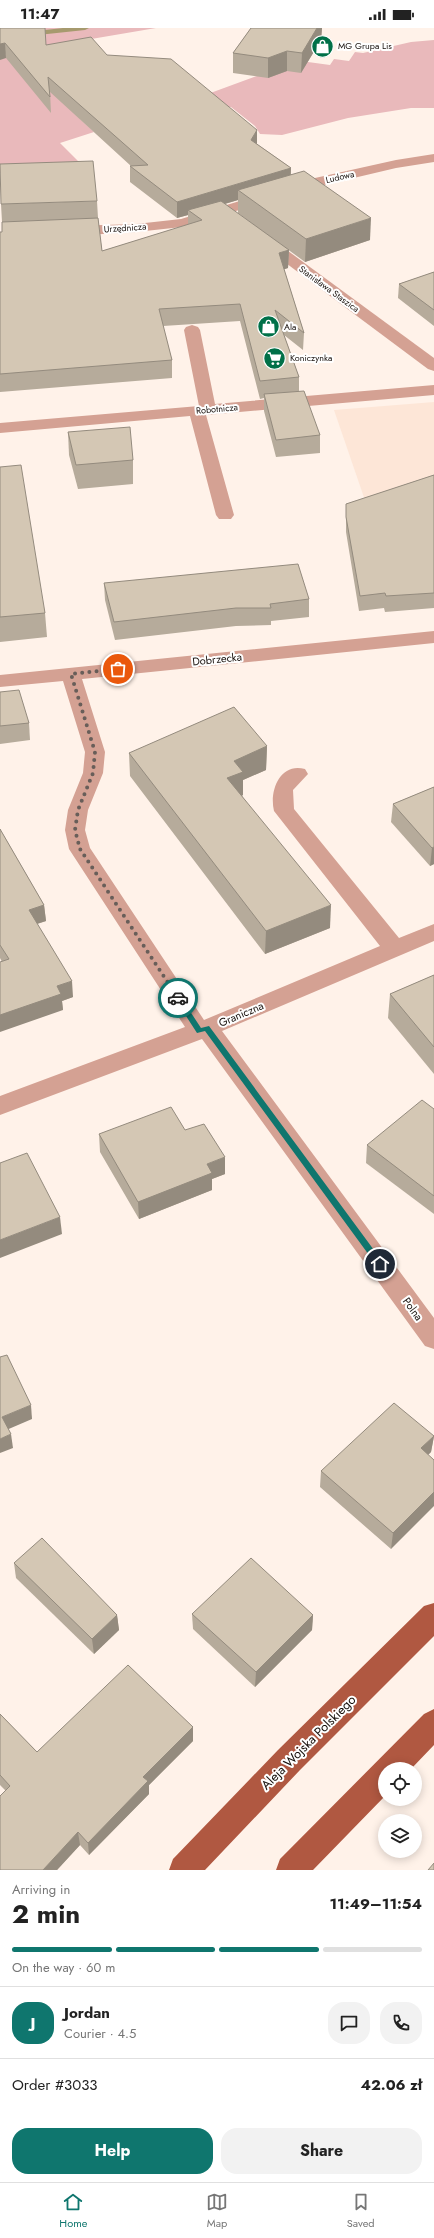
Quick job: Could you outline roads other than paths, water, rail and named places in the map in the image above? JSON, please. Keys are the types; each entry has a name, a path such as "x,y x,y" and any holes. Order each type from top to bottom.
{"main road":[{"name":"Aleja Wojska Polskiego","path":"184,1870 290,1760 434,1616"},
{"path":"397,1762 434,1724"},
{"path":"291,1870 378,1781"}],"street":[{"name":"Ludowa","path":"224,211 320,182 396,164 434,158"},
{"path":"224,211 237,220"},
{"name":"Urzędnicza","path":"56,231 136,228 182,222 224,211"},
{"name":"Stanisława Staszica","path":"250,230 434,366"},
{"path":"192,330 202,411 225,515"},
{"name":"Robotnicza","path":"0,428 434,390"},
{"name":"Dobrzecka","path":"0,681 434,637"},
{"name":"Polna","path":"71,674 95,752 93,773 78,810 75,830 80,849 203,1029 434,1338"},
{"path":"298,774 288,779 280,798 284,811 395,949"},
{"name":"Graniczna","path":"0,1106 203,1029 434,932"}],"waterway":[{"path":"0,37 85,28"}],"place":[{"name":"MG Grupa Lis","path":"323,46"},
{"name":"Ala","path":"269,327"},
{"name":"Koniczynka","path":"274,358"}]}
